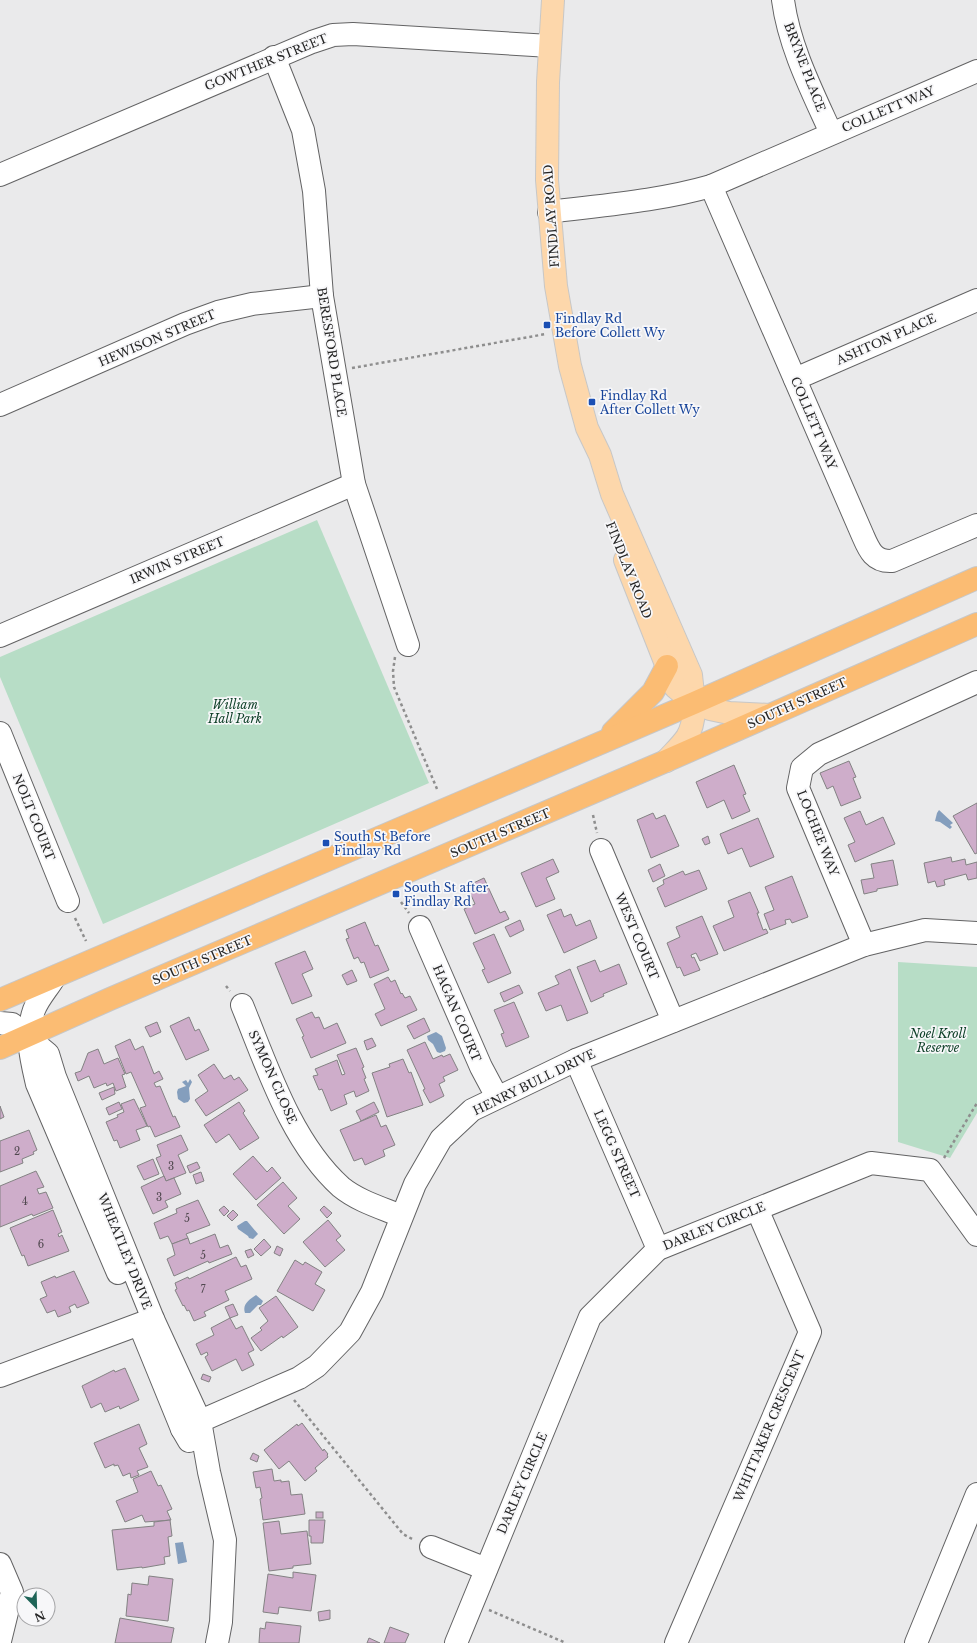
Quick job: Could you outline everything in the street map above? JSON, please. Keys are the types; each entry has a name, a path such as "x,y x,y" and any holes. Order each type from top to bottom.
{"highway":[{"path":"0,1000 694,703 977,578"},
{"name":"SOUTH STREET","path":"0,1048 110,999 666,761 977,624"},
{"path":"603,741 653,692 667,666"}],"main road":[{"name":"FINDLAY ROAD","path":"554,0 550,46 547,126 547,180 556,286 570,366 586,428 589,462 601,500 675,686 694,703 710,709 729,713 770,715"},
{"name":"FINDLAY ROAD","path":"586,428 600,455 612,494 690,675 694,703 693,722 687,737 666,761"}],"street":[{"name":"BRYNE PLACE","path":"782,0 786,19 795,46 831,133"},
{"name":"GOWTHER STREET","path":"0,175 274,57 333,35 353,34 550,46"},
{"name":"BERESFORD PLACE","path":"274,57 303,130 314,191 322,296 354,484 408,645"},
{"name":"COLLETT WAY","path":"550,212 684,194 711,186 977,71"},
{"name":"COLLETT WAY","path":"711,186 863,536 874,557 885,562 892,561 977,525"},
{"name":"HEWISON STREET","path":"0,405 186,324 218,312 252,304 322,296"},
{"name":"ASHTON PLACE","path":"795,379 977,300"},
{"name":"IRWIN STREET","path":"0,636 354,484"},
{"name":"LOCHEE WAY","path":"864,945 798,788 802,768 819,754 977,682"},
{"name":"NOLT COURT","path":"0,733 68,901"},
{"name":"WEST COURT","path":"601,850 673,1021"},
{"name":"HAGAN COURT","path":"420,927 481,1067 497,1097"},
{"name":"HENRY BULL DRIVE","path":"191,1425 299,1378 317,1366 350,1332 372,1292 401,1216 416,1184 441,1139 472,1110 576,1060 864,945 925,930 977,933"},
{"path":"28,1036 34,1009 54,978"},
{"name":"SYMON CLOSE","path":"242,1005 290,1119 314,1157 342,1187 368,1203 401,1216"},
{"name":"WHEATLEY DRIVE","path":"0,1023 12,1024 48,1054 55,1077 75,1127 146,1321 191,1425 209,1472 225,1540 221,1622 217,1643"},
{"name":"LEGG STREET","path":"576,1060 658,1249"},
{"name":"DARLEY CIRCLE","path":"456,1643 590,1317 658,1249 871,1163 930,1170 977,1235"},
{"name":"WHITTAKER CRESCENT","path":"676,1643 810,1332 757,1209"},
{"path":"0,1376 146,1321"},
{"path":"916,1643 977,1494"},
{"path":"431,1547 486,1569"},
{"path":"0,1564 12,1592 0,1641"}],"path":[{"path":"335,371 549,333"},
{"path":"408,645 396,654 393,671 394,687 437,789"},
{"path":"68,901 86,941"},
{"path":"934,1176 977,1103"},
{"path":"285,1385 314,1426 403,1534 431,1547"},
{"path":"472,1603 566,1643"}],"green space":[{"name":"William Hall Park","path":"317,520 429,783 103,924 0,677 0,657"},
{"name":"Noel Kroll Reserve","path":"898,962 977,967 977,1113 950,1158 898,1142"}],"water":[{"path":"939,810 953,823 950,825 952,827 950,829 940,822 935,821"},
{"path":"436,1032 442,1036 446,1048 445,1051 440,1053 437,1052 433,1044 428,1040 427,1036"},
{"path":"190,1079 192,1082 189,1088 190,1099 188,1102 184,1103 178,1099 177,1092 178,1089 186,1086 182,1082 186,1080 188,1083"},
{"path":"247,1221 258,1234 253,1239 249,1238 238,1229 237,1226"},
{"path":"256,1295 263,1301 261,1305 258,1305 250,1313 245,1313 245,1305"},
{"path":"183,1542 187,1562 178,1564 175,1543"}],"building":[{"path":"849,761 856,777 853,778 861,798 841,806 833,786 827,789 820,773"},
{"path":"734,765 746,794 743,795 750,811 732,819 724,800 707,808 696,782"},
{"path":"977,803 977,853 975,854 953,816"},
{"path":"860,811 866,825 883,817 895,844 855,862 848,845 855,842 844,818"},
{"path":"653,813 656,819 665,815 679,846 651,858 637,820"},
{"path":"758,818 774,857 750,867 742,848 728,854 720,834"},
{"path":"708,836 710,843 705,845 702,839"},
{"path":"951,857 952,862 965,859 966,865 977,862 977,878 968,880 966,874 944,880 945,885 937,887 935,881 928,883 924,863"},
{"path":"553,859 559,872 546,878 555,899 536,907 521,873"},
{"path":"893,860 898,885 877,889 877,891 864,894 861,880 874,878 871,864"},
{"path":"660,864 665,876 653,882 648,870"},
{"path":"699,870 707,889 665,907 657,888 664,884 663,880 683,871 685,875"},
{"path":"792,876 808,917 792,923 790,919 785,920 786,924 770,930 764,914 774,910 765,887"},
{"path":"484,878 500,913 505,911 509,919 475,934 464,909 475,904 467,886"},
{"path":"750,892 759,913 757,913 763,930 766,929 768,933 724,951 713,926 734,917 728,901"},
{"path":"561,909 564,917 571,914 576,926 590,920 597,938 564,953 547,915"},
{"path":"702,916 718,954 700,961 696,953 691,955 692,958 694,957 700,970 684,976 680,967 677,968 667,943 680,937 676,927"},
{"path":"520,920 524,930 510,937 505,927"},
{"path":"365,922 375,946 378,945 389,970 370,978 364,962 361,963 358,957 354,959 346,939 349,938 346,930"},
{"path":"494,934 511,973 488,983 482,970 485,969 473,943"},
{"path":"305,951 313,969 302,974 312,996 292,1004 275,963"},
{"path":"595,960 600,972 619,964 627,984 603,994 604,996 591,1002 577,967"},
{"path":"570,969 588,1013 567,1021 561,1005 546,1011 538,993 559,984 555,976"},
{"path":"352,970 357,981 347,985 342,975"},
{"path":"388,977 391,982 395,980 401,994 402,993 405,998 410,996 417,1010 381,1026 375,1014 385,1009 374,984"},
{"path":"519,985 523,993 504,1002 500,993"},
{"path":"514,1002 529,1037 506,1047 501,1034 504,1033 494,1010"},
{"path":"312,1012 315,1018 319,1017 324,1029 337,1023 346,1043 311,1058 302,1037 304,1036 296,1019"},
{"path":"189,1017 195,1031 199,1029 209,1050 186,1060 170,1026"},
{"path":"424,1018 430,1031 414,1039 407,1026"},
{"path":"157,1022 161,1032 150,1037 145,1027"},
{"path":"372,1038 376,1046 367,1050 364,1041"},
{"path":"130,1039 135,1050 143,1046 154,1074 159,1071 163,1079 154,1083 156,1087 160,1086 173,1117 175,1116 180,1127 155,1137 150,1126 148,1127 140,1108 146,1106 131,1072 126,1074 115,1046"},
{"path":"425,1042 433,1059 442,1055 443,1057 450,1054 458,1070 443,1077 445,1081 439,1084 444,1096 430,1103 423,1090 425,1089 407,1050"},
{"path":"356,1048 364,1067 362,1068 366,1078 364,1079 369,1091 356,1097 354,1091 344,1095 347,1104 331,1111 322,1089 319,1090 313,1076 318,1075 315,1069 337,1060 342,1075 345,1074 337,1055"},
{"path":"98,1049 104,1064 118,1058 125,1074 122,1075 126,1087 116,1091 113,1083 107,1086 106,1083 94,1088 89,1076 78,1081 75,1073 81,1071 88,1053"},
{"path":"403,1059 409,1073 411,1072 423,1105 387,1117 372,1073 390,1067 389,1064"},
{"path":"214,1064 224,1079 231,1075 234,1080 239,1077 248,1090 206,1116 195,1100 208,1091 198,1075"},
{"path":"114,1087 115,1094 102,1100 99,1093"},
{"path":"134,1099 147,1126 136,1130 140,1140 120,1148 117,1140 114,1141 106,1122 118,1117 117,1115 124,1112 121,1104"},
{"path":"119,1102 122,1109 109,1115 106,1108"},
{"path":"239,1102 245,1111 243,1113 259,1138 240,1150 229,1134 216,1143 204,1125"},
{"path":"374,1102 379,1112 361,1121 356,1111"},
{"path":"0,1106 4,1117 0,1119"},
{"path":"376,1115 381,1127 386,1125 395,1145 383,1150 385,1156 365,1165 362,1158 354,1161 340,1130"},
{"path":"29,1130 37,1150 33,1152 34,1154 22,1159 23,1163 0,1172 0,1141"},
{"path":"181,1135 188,1150 178,1155 186,1173 166,1181 156,1158 161,1156 157,1145"},
{"path":"253,1156 267,1172 272,1167 281,1178 256,1200 233,1174"},
{"path":"153,1159 159,1174 144,1180 137,1166"},
{"path":"197,1162 200,1168 190,1173 187,1166"},
{"path":"36,1171 44,1187 37,1189 39,1194 46,1192 53,1208 33,1216 32,1214 0,1227 0,1186"},
{"path":"201,1172 204,1181 196,1184 193,1175"},
{"path":"164,1176 166,1181 174,1178 181,1194 165,1201 168,1207 153,1214 141,1187"},
{"path":"283,1182 297,1198 288,1206 300,1219 284,1234 257,1205"},
{"path":"198,1200 210,1225 186,1234 188,1238 172,1244 168,1236 160,1239 154,1223 177,1213 176,1209"},
{"path":"224,1206 229,1211 224,1216 219,1210"},
{"path":"324,1206 332,1213 327,1218 320,1210"},
{"path":"53,1210 62,1232 58,1234 59,1237 62,1235 69,1251 28,1266 10,1228"},
{"path":"233,1210 238,1215 232,1221 227,1216"},
{"path":"328,1220 341,1236 336,1240 345,1250 325,1267 303,1242"},
{"path":"215,1234 220,1248 228,1245 232,1254 209,1263 208,1261 174,1276 167,1259 175,1255 172,1244 188,1238 190,1244"},
{"path":"264,1239 271,1247 261,1256 254,1249"},
{"path":"277,1246 283,1249 280,1256 274,1253"},
{"path":"251,1249 254,1255 248,1258 245,1251"},
{"path":"236,1257 241,1267 246,1265 252,1279 225,1291 229,1300 204,1312 206,1316 194,1321 189,1310 187,1311 184,1305 183,1306 175,1290 177,1289 175,1283 188,1277 189,1279"},
{"path":"295,1260 303,1265 305,1262 322,1272 315,1284 325,1290 313,1311 277,1291"},
{"path":"74,1271 89,1303 77,1308 75,1304 69,1307 71,1312 58,1317 55,1310 47,1313 40,1299 47,1296 41,1282 55,1276 56,1278"},
{"path":"276,1296 298,1327 261,1351 251,1338 262,1330 260,1328 268,1321 259,1308"},
{"path":"233,1304 238,1315 230,1318 225,1307"},
{"path":"230,1318 236,1329 242,1326 254,1350 248,1353 254,1365 242,1371 236,1359 212,1371 205,1357 208,1355 207,1352 201,1355 196,1344 214,1335 211,1328"},
{"path":"125,1368 139,1400 120,1409 119,1406 105,1412 101,1403 91,1408 82,1386 114,1370 115,1372"},
{"path":"203,1374 211,1377 209,1382 201,1379"},
{"path":"302,1423 323,1451 324,1449 328,1454 328,1457 315,1468 317,1471 305,1481 289,1461 279,1469 264,1450 297,1424 298,1426"},
{"path":"139,1424 147,1444 139,1448 148,1467 137,1471 139,1475 131,1478 130,1473 123,1476 118,1465 114,1466 114,1464 105,1468 94,1443"},
{"path":"253,1453 259,1456 257,1462 250,1459"},
{"path":"272,1469 274,1481 289,1481 291,1495 302,1494 305,1514 263,1520 260,1487 256,1488 253,1472"},
{"path":"151,1471 158,1486 161,1485 172,1509 167,1511 171,1520 145,1522 142,1515 125,1522 116,1501 138,1492 133,1479"},
{"path":"316,1512 323,1512 323,1518 316,1518"},
{"path":"170,1520 172,1536 168,1537 170,1556 164,1557 165,1564 117,1570 112,1530 154,1526 154,1522"},
{"path":"309,1520 325,1520 323,1543 311,1543 311,1536 309,1536"},
{"path":"279,1521 281,1534 307,1531 311,1564 269,1571 263,1523"},
{"path":"293,1572 316,1575 311,1611 279,1607 278,1614 263,1612 268,1574 293,1578"},
{"path":"149,1576 173,1579 168,1621 126,1616 128,1594 131,1595 132,1583 148,1585"},
{"path":"330,1610 330,1619 319,1621 318,1612"},
{"path":"120,1618 174,1628 171,1643 115,1643"},
{"path":"266,1622 301,1626 299,1643 259,1643 260,1628 265,1629"},
{"path":"390,1627 409,1634 405,1643 384,1643"},
{"path":"369,1638 380,1643 367,1643"}],"place":[{"name":"Findlay Rd Before Collett Wy","path":"547,325"},
{"name":"Findlay Rd After Collett Wy","path":"592,402"},
{"name":"South St Before Findlay Rd","path":"326,843"},
{"name":"South St after Findlay Rd","path":"396,894"}]}
